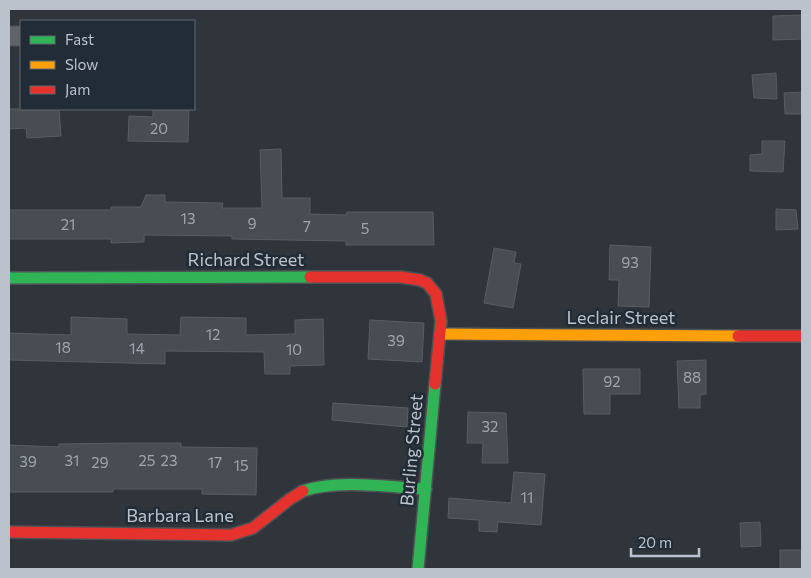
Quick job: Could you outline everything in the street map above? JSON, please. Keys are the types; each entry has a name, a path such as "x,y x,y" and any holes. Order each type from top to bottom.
{"street":[{"name":"Richard Street","path":"9,278 415,278 428,284 436,293 440,307 440,334"},
{"name":"Leclair Street","path":"440,334 802,336"},
{"name":"Burling Street","path":"418,569 440,334"},
{"name":"Barbara Lane","path":"9,532 231,535 252,530 299,493 312,488 342,486 426,488"}],"building":[{"path":"802,15 802,39 773,40 773,16"},
{"path":"776,73 777,99 754,98 752,75"},
{"path":"802,92 802,114 785,114 784,93"},
{"path":"9,109 59,110 61,136 27,138 26,128 9,129"},
{"path":"153,110 189,110 188,142 128,141 129,116 153,117"},
{"path":"762,141 785,141 783,172 750,171 750,155 762,154"},
{"path":"281,149 282,198 310,198 310,214 346,215 347,212 433,212 434,245 346,245 346,241 232,239 232,236 144,235 144,242 111,243 111,239 9,239 9,210 111,210 111,207 141,207 146,195 165,195 165,202 223,203 222,208 262,208 260,150"},
{"path":"776,209 796,210 798,229 776,230"},
{"path":"610,245 651,247 649,307 618,306 619,280 609,280"},
{"path":"494,248 516,252 514,263 521,264 513,308 484,303"},
{"path":"71,317 127,319 127,334 180,335 181,317 246,318 246,335 295,334 295,320 323,319 324,365 290,366 290,374 265,374 264,352 165,351 165,364 9,360 9,333 71,335"},
{"path":"370,320 424,323 422,362 368,359"},
{"path":"706,360 706,394 700,395 700,408 679,408 677,361"},
{"path":"583,369 640,369 640,394 610,394 610,414 584,414"},
{"path":"333,403 408,408 407,427 332,420"},
{"path":"468,412 506,413 508,463 482,463 483,443 467,443"},
{"path":"181,443 181,447 257,448 256,495 202,494 202,489 113,489 113,492 9,492 9,445 59,447 59,444"},
{"path":"514,472 545,474 541,525 498,522 497,532 479,531 479,520 448,518 449,498 511,503"},
{"path":"760,522 761,546 741,547 740,523"},
{"path":"780,550 802,550 802,569 780,569"}],"traffic: fast":[{"path":"9,278 310,277"},
{"path":"418,569 435,384"},
{"path":"303,491 332,485 426,489"}],"traffic: slow":[{"path":"440,334 738,336"}],"traffic: jam":[{"path":"310,277 400,277 427,283 436,294 441,321 435,384"},
{"path":"738,336 802,336"},
{"path":"9,532 231,535 253,528 303,491"}]}
